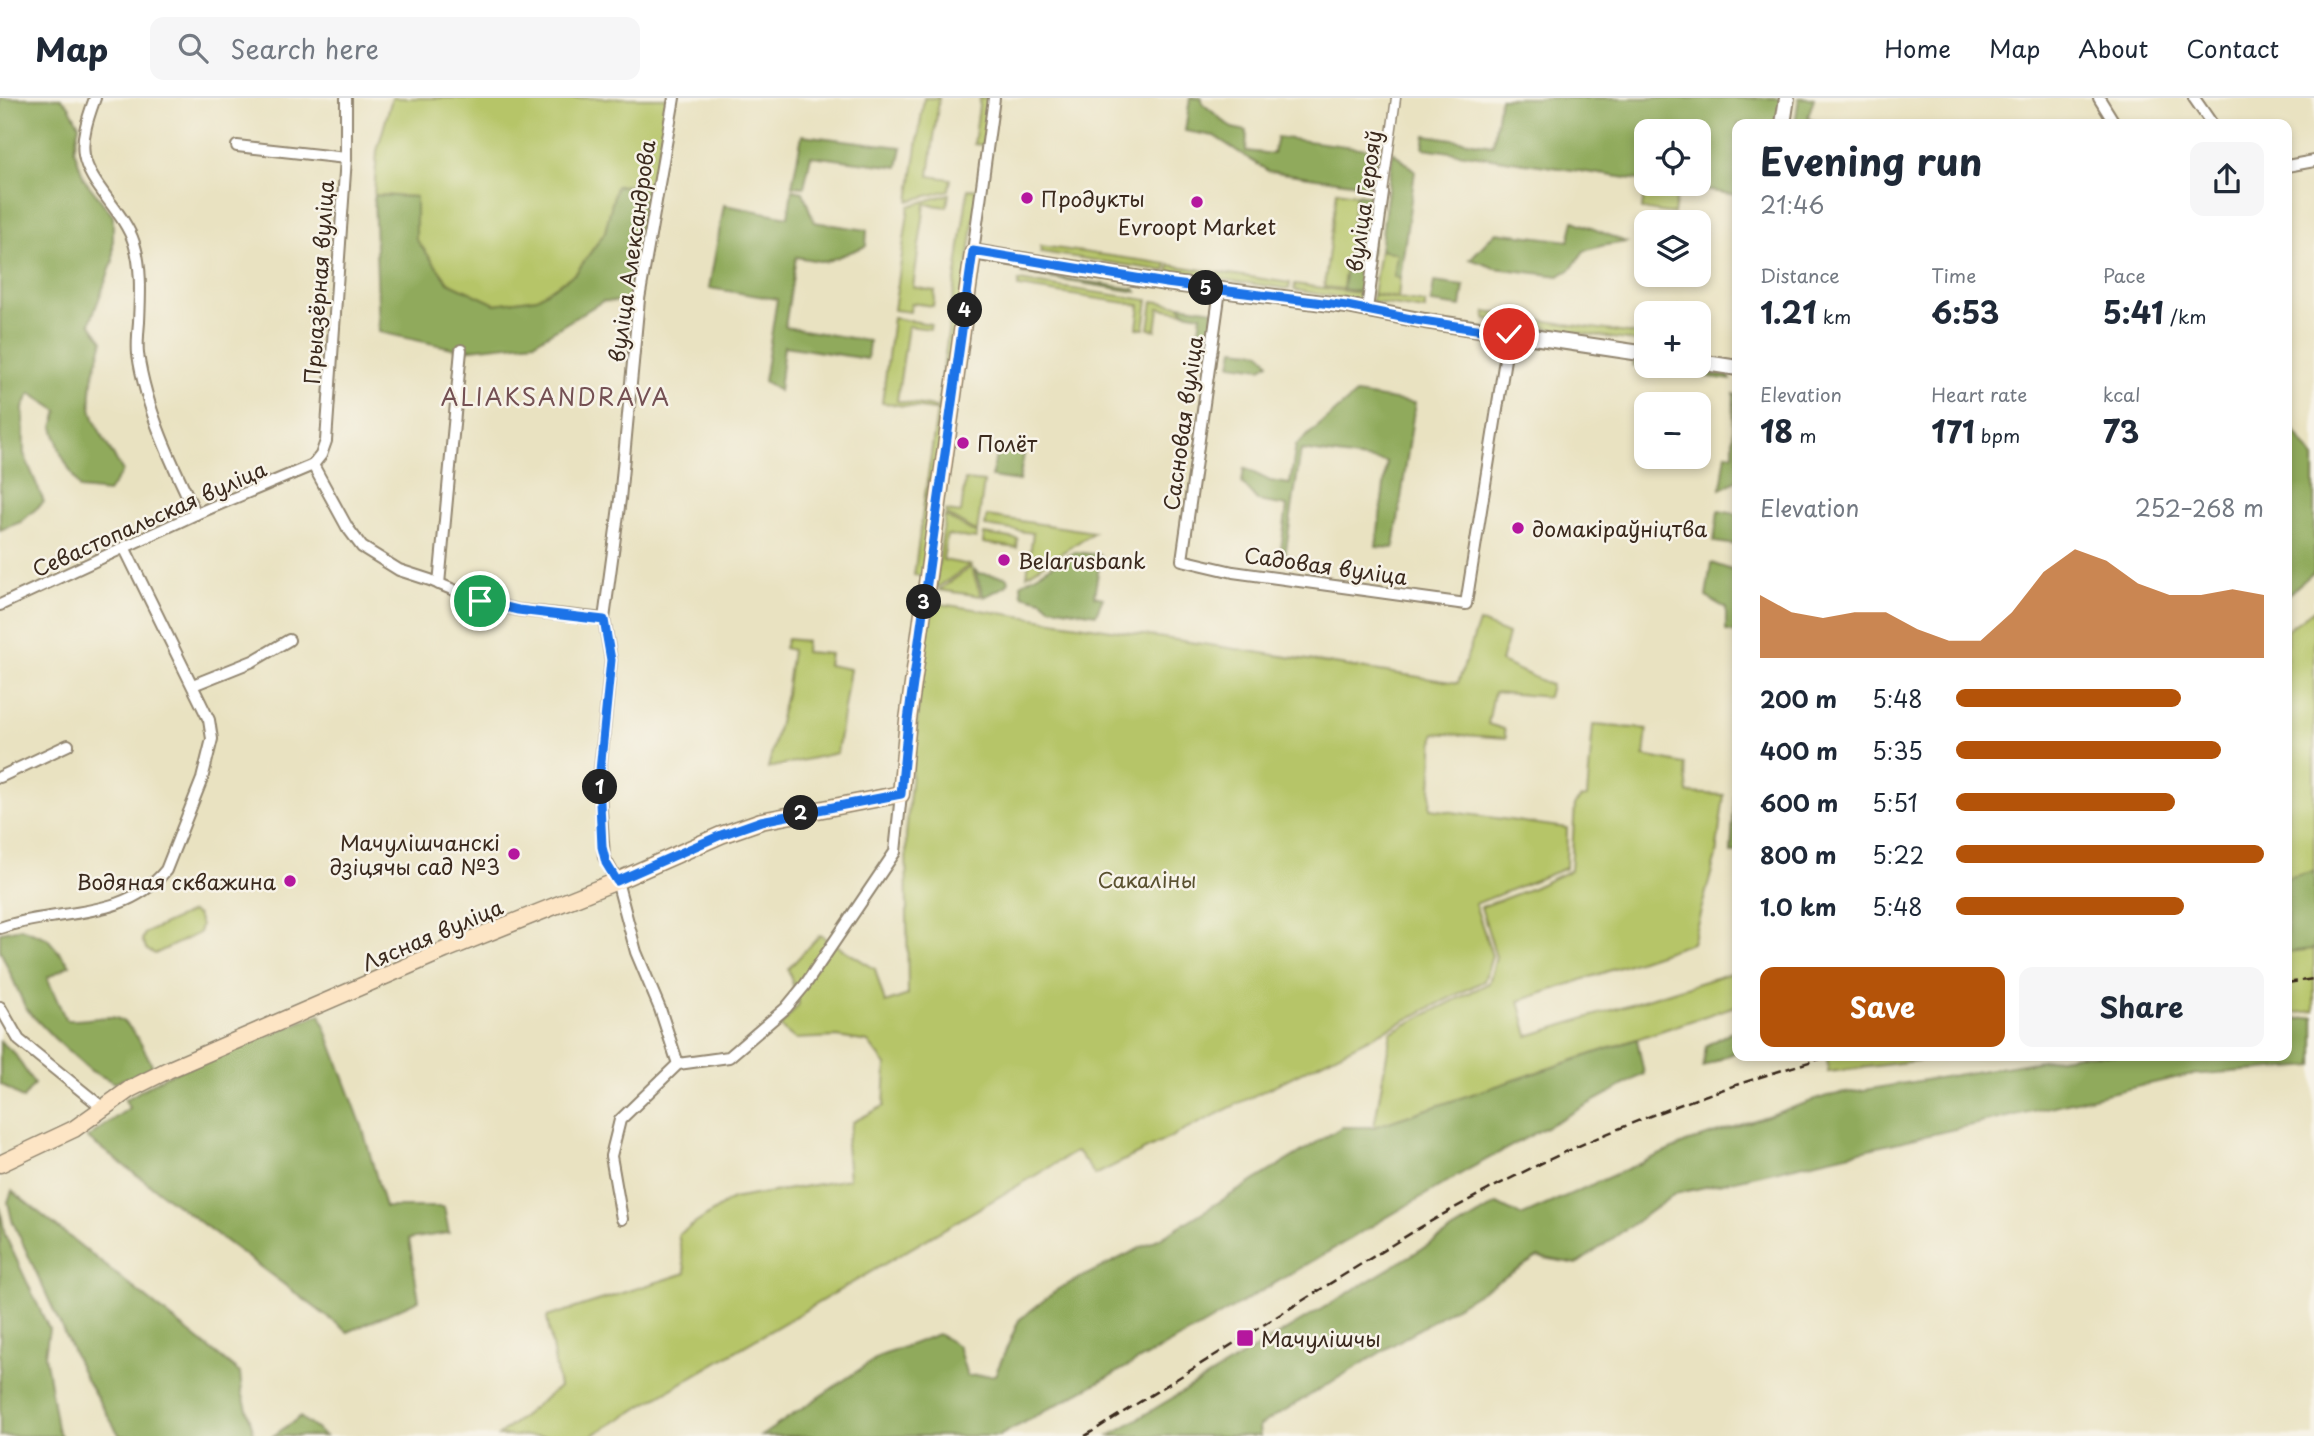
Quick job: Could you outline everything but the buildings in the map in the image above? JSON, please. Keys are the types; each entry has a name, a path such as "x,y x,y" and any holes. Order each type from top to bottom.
{"main road":[{"path":"901,794 908,720 973,251"},
{"name":"Лясная вуліца","path":"0,1164 74,1129 137,1085 191,1060 721,835 761,821 901,794"}],"street":[{"path":"95,98 87,121 84,155 92,177 112,202 134,243 140,295 137,351 145,392 177,475 196,514"},
{"name":"Прыазёрная вуліца","path":"313,465 326,442 346,158 346,98"},
{"name":"вуліца Александрова","path":"674,98 639,299 620,499 604,620 611,660 599,781 602,847 606,863 617,881 636,953 660,1009 678,1064"},
{"path":"994,98 973,251 1220,290 1367,309 1416,320 1634,352"},
{"name":"вуліца Герояў","path":"1367,309 1396,98"},
{"path":"1784,119 1787,98"},
{"path":"2099,98 2112,119"},
{"path":"2194,98 2209,119"},
{"path":"237,146 346,158"},
{"path":"2292,165 2314,161"},
{"name":"Сасновая вуліца","path":"1182,561 1220,290"},
{"name":"Садовая вуліца","path":"1182,561 1233,572 1466,604 1509,334"},
{"path":"439,584 461,350"},
{"path":"1711,364 1732,367"},
{"path":"313,465 347,527 362,547 399,570 480,601 518,610 604,620"},
{"name":"Севастопальская вуліца","path":"0,605 196,514 313,465"},
{"path":"0,928 24,919 97,911 144,891 166,870 201,779 212,739 209,720 125,549"},
{"path":"193,685 253,662 289,640"},
{"path":"0,777 68,746"},
{"path":"622,1219 611,1156 620,1120 678,1064 729,1056 786,1007 806,985 895,852 901,794"},
{"path":"0,1007 19,1040 103,1108"}],"green space":[{"path":"0,98 61,98 69,106 79,125 74,149 84,179 113,216 113,261 90,323 103,341 92,381 91,406 99,430 123,471 108,492 80,489 61,454 53,427 58,411 30,393 23,408 24,454 44,502 21,522 0,530"},
{"path":"392,98 670,98 652,185 617,186 605,232 576,273 537,298 495,304 448,282 416,239 416,197 374,195 377,151"},
{"path":"924,98 939,98 929,176 951,179 949,190 909,201"},
{"path":"980,98 990,98 983,145 974,144"},
{"path":"1190,98 1202,98 1202,103 1232,128 1247,131 1246,151 1273,154 1277,137 1384,151 1379,187 1268,171 1214,136 1185,131"},
{"path":"1500,98 1782,98 1779,119 1732,119 1732,194 1711,191 1711,119 1634,119 1634,179 1423,148 1425,135 1493,145"},
{"path":"1799,98 1814,98 1808,117 1811,119 1796,119"},
{"path":"802,135 902,147 898,167 811,156 804,187 792,186"},
{"path":"1393,152 1415,171 1400,278 1394,277 1397,253 1380,250"},
{"path":"652,185 634,302 603,301 535,342 461,350 379,332 374,195 416,197 416,239 448,282 495,304 537,298 576,273 605,232 616,186"},
{"path":"968,189 978,190 960,320 950,318"},
{"path":"792,190 803,192 814,222 867,230 866,246 825,262 796,257 785,327 869,341 867,359 784,346 779,391 764,381 777,299 709,288 724,205 788,217"},
{"path":"1337,191 1356,194 1343,289 1324,287"},
{"path":"949,194 947,207 925,204 913,287 935,291 933,306 911,303 910,312 894,310 909,206"},
{"path":"1356,194 1379,197 1365,293 1343,289"},
{"path":"1644,196 1677,196 1675,210 1642,209"},
{"path":"1574,221 1626,242 1584,251 1571,269 1559,276 1495,268 1470,259 1496,232 1569,241"},
{"path":"1041,246 1167,264 1166,271 1041,252"},
{"path":"1380,250 1398,253 1394,277 1400,278 1398,298 1373,294"},
{"path":"1170,265 1290,283 1289,289 1169,272"},
{"path":"1021,274 1135,289 1137,292"},
{"path":"1019,281 1148,300 1144,329 1137,328 1140,305 1018,287"},
{"path":"1434,282 1464,286 1461,307 1431,303"},
{"path":"1295,284 1365,294 1364,301 1294,290"},
{"path":"1373,295 1425,303 1425,310 1372,302"},
{"path":"1153,301 1180,305 1184,312 1159,308 1156,330 1149,329"},
{"path":"1180,305 1214,310 1210,339 1198,337 1201,315 1184,312"},
{"path":"1486,312 1634,334 1634,341 1485,319"},
{"path":"893,318 931,324 930,329 908,326 897,401 935,407 935,410 882,403"},
{"path":"949,326 959,328 939,473 927,483"},
{"path":"1234,349 1261,352 1269,363 1261,368 1231,364"},
{"path":"1711,373 1729,376 1731,380 1711,377"},
{"path":"1356,394 1415,403 1394,548 1376,547 1387,462 1301,450 1285,556 1280,556 1287,506 1258,501 1242,483 1244,468 1270,481 1290,484 1296,445"},
{"path":"2292,428 2314,458 2314,572 2292,591"},
{"path":"998,448 1024,454 1019,481 991,477"},
{"path":"1726,453 1732,454 1732,483 1721,489"},
{"path":"938,478 924,576 914,575 926,488"},
{"path":"965,480 984,482 977,532 946,514 946,511 961,513"},
{"path":"1718,511 1732,513 1732,544 1714,542"},
{"path":"945,516 977,534 976,539 947,535 943,560 970,565 935,589"},
{"path":"987,516 1094,532 1027,575 1033,533 985,526"},
{"path":"984,534 1018,539 1017,548 983,543"},
{"path":"1075,552 1101,555 1094,596 1103,598 1096,614 1050,607 1042,600 1022,595 1021,584"},
{"path":"1711,563 1732,570 1732,632 1726,631 1726,608 1706,597"},
{"path":"971,567 981,596 939,590"},
{"path":"974,569 978,573 1006,577 1009,581 1006,586 984,597"},
{"name":"Сакаліны","path":"928,602 1458,683 1479,622 1508,634 1501,662 1551,685 1548,697 1494,692 1488,724 1504,729 1506,738 1434,733 1430,809 1567,828 1566,868 1475,904 1492,956 1484,981 1095,1175 1077,1151 591,1436 498,1436 559,1387 547,1317 686,1273 678,1235 732,1199 849,1179 846,1144 853,1122 884,1106 886,1065 868,1042 837,1037 795,1039 780,1027 799,1004 788,969 820,935 875,969 885,1003 908,995 906,836"},
{"path":"2314,610 2314,1011 2292,1013 2292,626"},
{"path":"787,639 806,641 805,652 830,654 828,665 850,669 837,753 768,768 786,694 792,650 784,648"},
{"path":"1593,725 1647,729 1644,756 1685,764 1688,793 1724,795 1716,856 1692,943 1519,1001 1528,1036 1731,973 1732,1007 1374,1127 1391,1032 1489,983 1496,957 1481,907 1571,870 1575,804 1581,798 1587,797"},
{"path":"2314,871 2314,949 2292,951 2292,877"},
{"path":"191,912 197,915 201,925 199,933 155,954 147,950 142,940 145,933"},
{"path":"21,928 47,938 70,965 47,978 66,1020 111,1017 118,1019 131,1029 153,1067 115,1083 91,1071 26,1009 0,950 0,932"},
{"path":"320,1014 362,1126 385,1207 444,1207 449,1233 409,1239 419,1300 348,1332 87,1138 129,1108 125,1100 166,1076"},
{"path":"2314,1017 2314,1066 2188,1075 1675,1194 1577,1264 1538,1257 1259,1426 1260,1436 1109,1436 1497,1204 1521,1216 1686,1143 1827,1096 2041,1061 2292,1061 2292,1020"},
{"path":"1732,1031 1732,1054 1703,1067 1706,1046"},
{"path":"1637,1039 1644,1074 1469,1169 1197,1329 999,1436 761,1436 880,1356 938,1334 958,1346 967,1376 995,1375 1019,1320 1058,1289 1160,1238 1342,1127 1374,1127"},
{"path":"0,1041 14,1053 34,1084 23,1099 0,1083"},
{"path":"1827,1061 1914,1061 1828,1072"},
{"path":"12,1191 240,1373 242,1392 254,1433 250,1436 120,1436 84,1376 12,1220 8,1202"},
{"path":"0,1207 5,1235 49,1329 45,1355 57,1428 61,1436 0,1436"},
{"path":"300,1417 325,1436 273,1436"}],"railway":[{"path":"2292,982 2314,979"},
{"path":"1085,1436 1416,1230 1492,1188 1610,1132 1692,1100 1814,1061"}],"place":[{"name":"Продукты","path":"1027,198"},
{"name":"Evroopt Market","path":"1197,202"},
{"name":"Полёт","path":"963,443"},
{"name":"домакіраўніцтва","path":"1518,528"},
{"name":"Belarusbank","path":"1004,560"},
{"name":"Мачулішчанскі дзіцячы сад №3","path":"514,854"},
{"name":"Водяная скважина","path":"290,881"},
{"name":"Мачулішчы","path":"1245,1338"}],"district":[{"name":"ALIAKSANDRAVA","path":"556,396"}],"route":[{"path":"480,601 518,610 604,620 611,660 599,781 602,847 606,863 617,881 721,835 761,821 901,794 908,720 973,251 1166,283 1367,309 1416,320 1509,334"}]}
